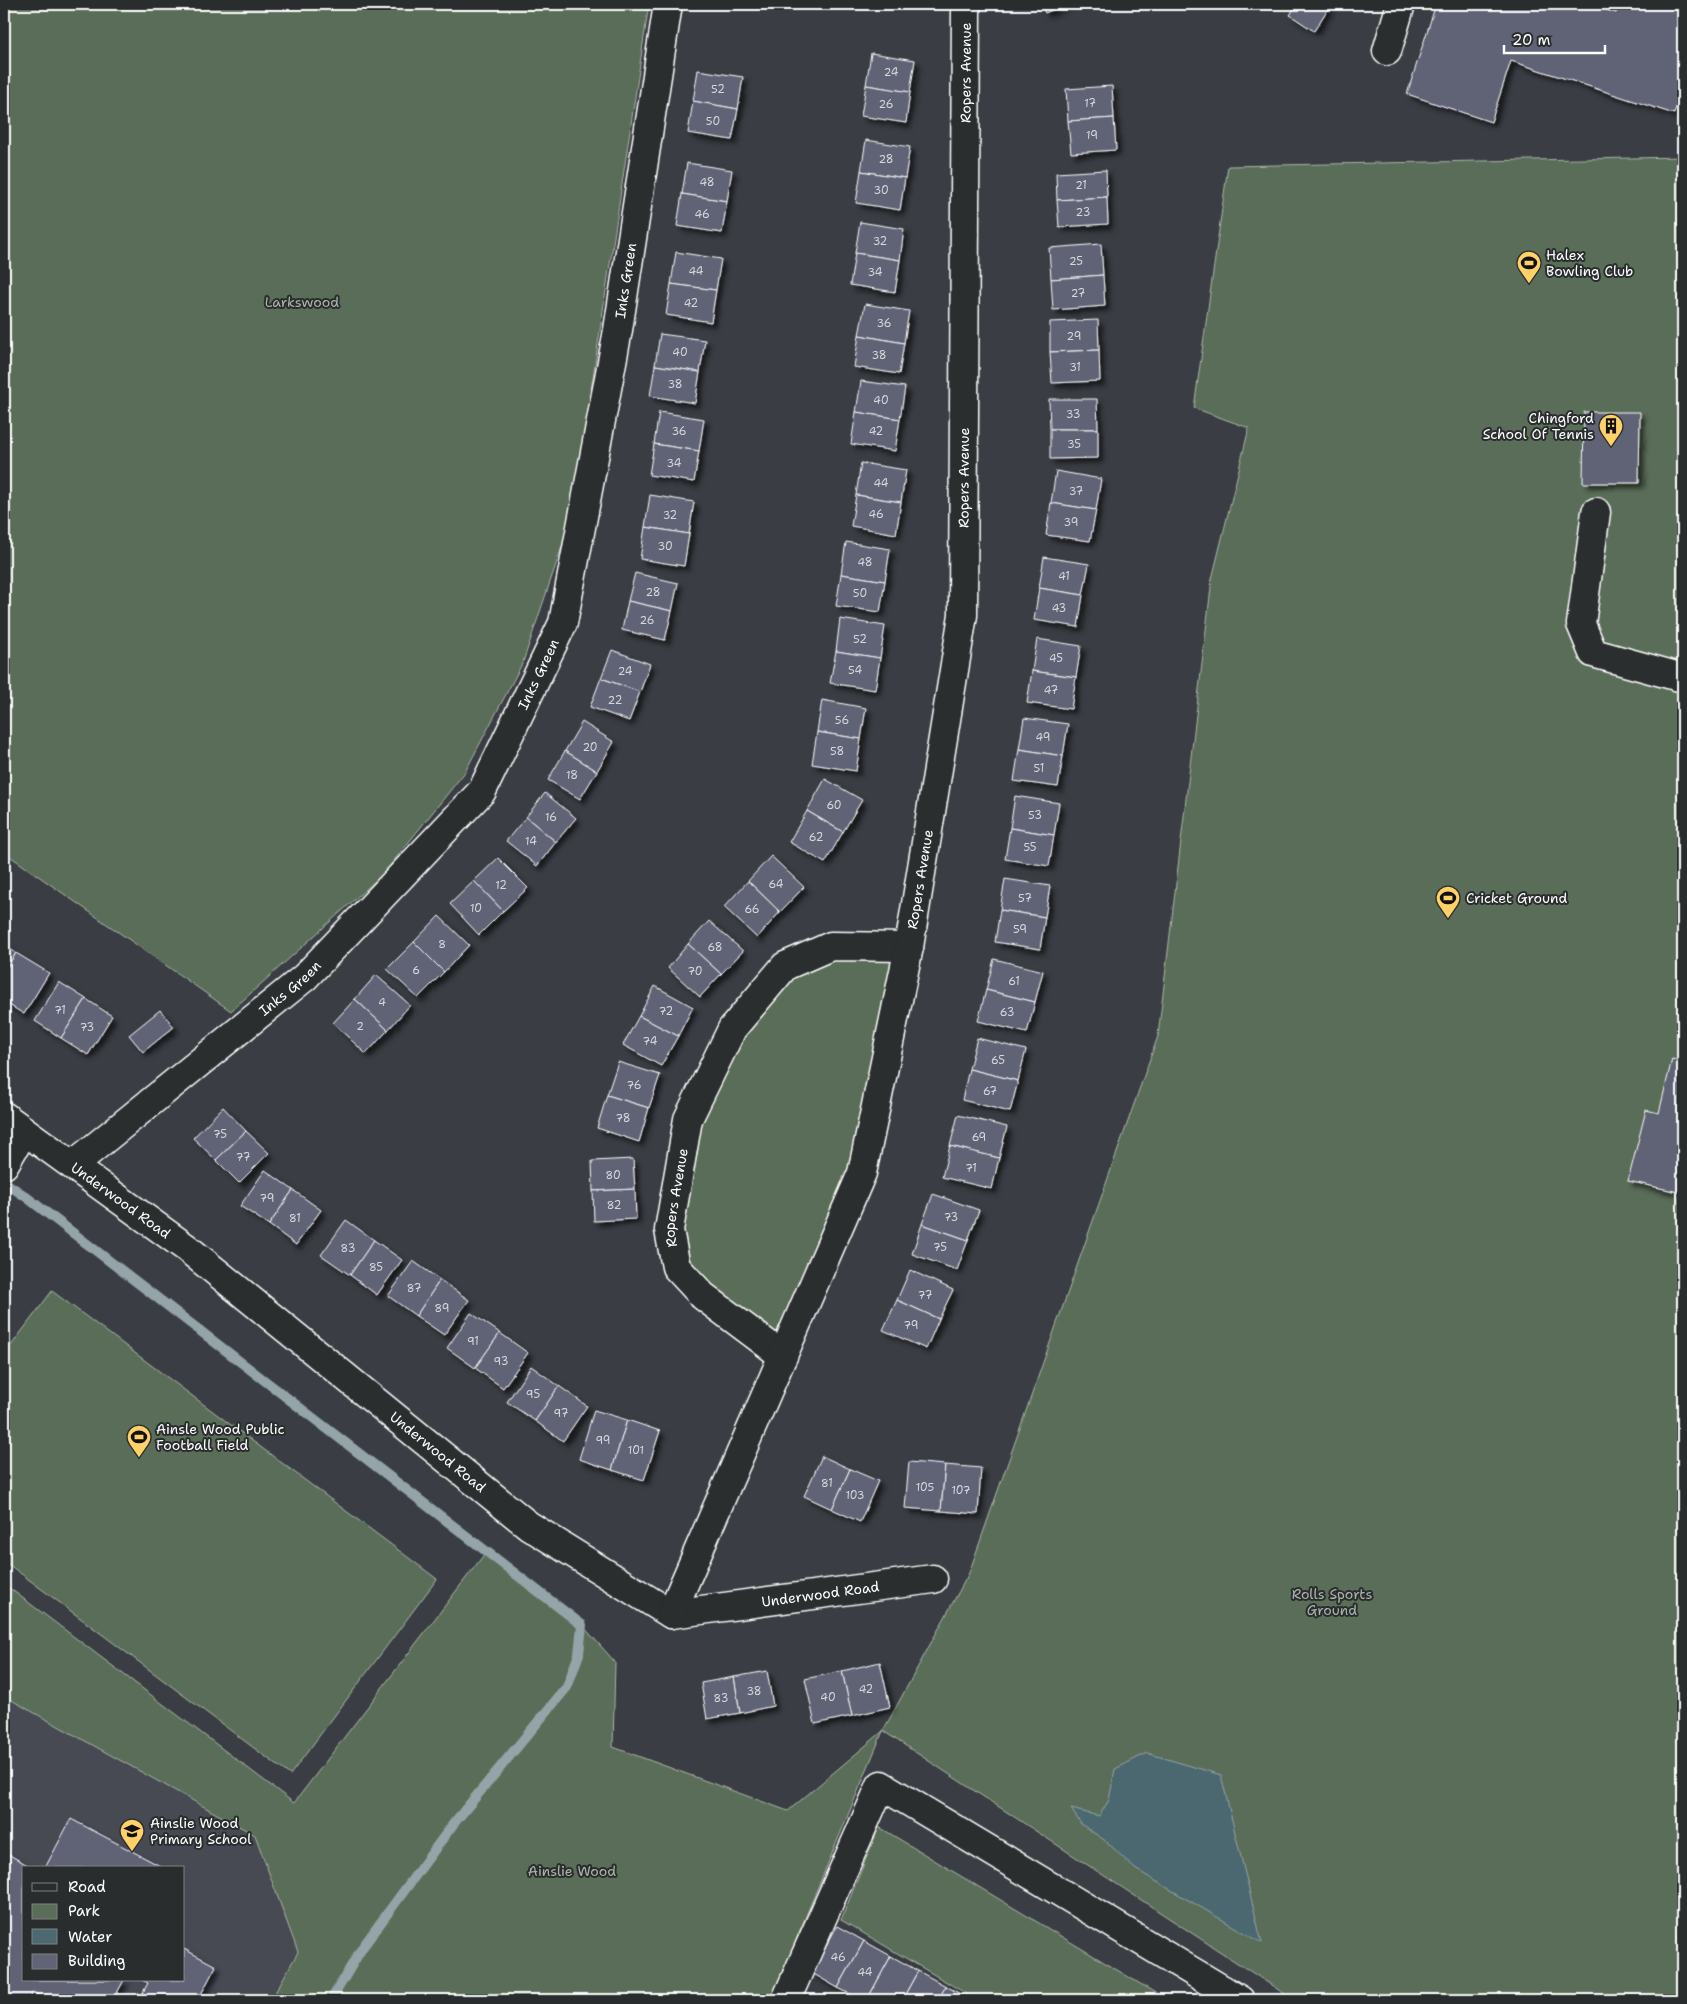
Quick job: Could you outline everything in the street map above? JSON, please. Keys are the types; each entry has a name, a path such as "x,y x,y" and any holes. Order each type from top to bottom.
{"street":[{"name":"Inks Green","path":"73,1165 304,977 482,791 563,623 618,330 668,4"},
{"name":"Ropers Avenue","path":"671,1614 862,1173 909,947 963,615 966,4"},
{"path":"1387,51 1401,4"},
{"path":"1596,512 1581,624 1593,653 1683,678"},
{"name":"Ropers Avenue","path":"782,1356 703,1296 676,1267 669,1230 688,1119 732,1029 785,966 831,946 909,947"},
{"name":"Underwood Road","path":"14,1124 188,1249 528,1525 671,1614 933,1579"},
{"path":"4,1165 14,1124"},
{"path":"786,2000 881,1785 1240,2000"}],"shaded area":[{"name":"Ainslie Wood Primary School","path":"4,1696 255,1835 298,1952 271,2000 4,2000"}],"green space":[{"name":"Larkswood","path":"4,4 649,4 572,517 523,662 465,772 384,873 231,1011 4,852"},
{"name":"Rolls Sports Ground","path":"1683,157 1683,2000 1294,2000 883,1731 969,1573 1158,1036 1212,579 1249,428 1194,408 1228,166"},
{"path":"909,947 862,1173 783,1356 676,1267 688,1119 785,966"},
{"name":"Ainsle Wood Public Football Field","path":"52,1291 437,1579 290,1775 4,1561 4,1355"},
{"name":"Ainslie Wood","path":"486,1552 582,1625 615,1662 613,1747 788,1811 883,1731 771,2000 271,2000 298,1952 255,1835 4,1696 4,1584 294,1803"},
{"path":"879,1827 1167,2000 977,2000 841,1920"}],"water":[{"path":"1147,1753 1221,1775 1262,1943 1135,1869 1107,1842 1081,1824 1071,1809 1099,1816 1109,1800 1115,1769"}],"building":[{"path":"1041,4 1066,4 1045,13"},
{"path":"1297,4 1331,4 1314,31 1290,15"},
{"path":"1436,4 1587,4 1616,13 1619,4 1658,4 1683,12 1683,86 1674,114 1511,61 1491,122 1407,94"},
{"path":"871,53 915,60 910,92 866,85"},
{"path":"698,70 743,77 738,109 693,101"},
{"path":"866,85 910,92 906,123 861,116"},
{"path":"1112,86 1114,118 1068,121 1066,89"},
{"path":"693,101 738,109 732,140 688,133"},
{"path":"1114,118 1116,150 1071,153 1068,121"},
{"path":"866,140 910,147 905,178 861,171"},
{"path":"687,163 732,170 727,201 682,194"},
{"path":"1106,170 1107,197 1057,200 1056,173"},
{"path":"861,171 905,178 900,210 856,203"},
{"path":"682,194 727,201 722,233 677,226"},
{"path":"1107,197 1108,224 1059,227 1057,200"},
{"path":"860,222 904,229 900,260 855,253"},
{"path":"1101,244 1103,275 1051,279 1049,248"},
{"path":"676,252 721,259 716,290 671,284"},
{"path":"855,253 900,260 895,292 850,285"},
{"path":"1103,275 1105,306 1053,310 1051,279"},
{"path":"671,284 716,290 711,322 666,315"},
{"path":"865,304 909,311 904,343 859,335"},
{"path":"1098,320 1099,350 1050,352 1050,322"},
{"path":"660,334 705,340 700,372 655,365"},
{"path":"859,335 904,343 899,374 854,367"},
{"path":"1099,350 1100,381 1052,383 1050,352"},
{"path":"655,365 700,372 695,403 650,396"},
{"path":"861,381 905,387 900,419 856,412"},
{"path":"1049,399 1097,399 1098,429 1050,429"},
{"path":"659,412 704,419 699,451 654,444"},
{"path":"856,412 900,419 895,451 851,444"},
{"name":"Chingford School Of Tennis","path":"1584,412 1640,412 1639,483 1583,483"},
{"path":"1050,429 1098,429 1098,458 1050,459"},
{"path":"654,444 699,451 694,482 649,475"},
{"path":"861,463 906,470 901,502 856,495"},
{"path":"1056,471 1101,479 1096,510 1051,503"},
{"path":"650,495 694,502 689,534 645,527"},
{"path":"856,495 901,502 896,534 851,526"},
{"path":"1051,503 1096,510 1090,541 1046,535"},
{"path":"645,527 689,534 684,566 640,559"},
{"path":"846,542 890,549 885,581 841,574"},
{"path":"1044,557 1089,564 1083,595 1039,588"},
{"path":"635,573 678,583 672,611 628,601"},
{"path":"841,574 885,581 880,612 836,606"},
{"path":"1039,588 1083,595 1078,627 1034,620"},
{"path":"628,601 672,611 665,640 622,630"},
{"path":"840,619 885,626 880,658 836,651"},
{"path":"1037,639 1081,646 1076,677 1032,671"},
{"path":"612,650 650,664 640,692 601,678"},
{"path":"836,651 880,658 875,690 830,683"},
{"path":"1032,671 1076,677 1071,709 1027,703"},
{"path":"601,678 640,692 629,721 590,707"},
{"path":"822,700 866,708 861,739 817,732"},
{"path":"1024,718 1068,724 1063,756 1019,749"},
{"path":"582,722 614,742 597,771 565,751"},
{"path":"817,732 861,739 856,771 812,764"},
{"path":"1019,749 1063,756 1058,787 1014,781"},
{"path":"565,751 597,771 580,799 548,780"},
{"path":"825,779 862,800 843,832 807,811"},
{"path":"545,793 576,818 556,842 526,817"},
{"path":"1015,796 1059,803 1054,835 1010,828"},
{"path":"807,811 843,832 825,863 789,842"},
{"path":"526,817 556,842 537,866 506,841"},
{"path":"1010,828 1054,835 1049,866 1005,859"},
{"path":"771,856 804,887 780,912 748,881"},
{"path":"498,858 528,888 503,911 474,881"},
{"path":"1005,879 1050,886 1045,917 1000,910"},
{"path":"474,881 503,911 479,935 450,904"},
{"path":"748,881 780,912 757,938 724,907"},
{"path":"1000,910 1045,917 1040,949 995,942"},
{"path":"439,916 469,945 444,972 414,942"},
{"path":"709,921 743,951 721,974 688,944"},
{"path":"414,942 444,972 418,998 387,969"},
{"path":"688,944 721,974 700,997 668,968"},
{"path":"4,945 16,953 4,972"},
{"path":"16,953 49,973 24,1014 4,1002 4,972"},
{"path":"994,959 1043,971 1035,1002 986,990"},
{"path":"376,975 410,1005 388,1030 355,999"},
{"path":"59,982 86,999 61,1038 35,1021"},
{"path":"655,986 693,1007 678,1036 639,1016"},
{"path":"986,990 1035,1002 1027,1033 978,1021"},
{"path":"86,999 112,1016 88,1055 61,1038"},
{"path":"355,999 388,1030 366,1054 333,1023"},
{"path":"160,1010 174,1027 143,1052 129,1035"},
{"path":"639,1016 678,1036 661,1066 623,1045"},
{"path":"977,1038 1026,1050 1018,1081 969,1069"},
{"path":"1672,1059 1683,1062 1683,1193 1628,1181 1646,1110 1659,1113"},
{"path":"618,1062 660,1075 649,1108 607,1095"},
{"path":"969,1069 1018,1081 1010,1112 962,1100"},
{"path":"607,1095 649,1108 639,1142 597,1128"},
{"path":"223,1107 246,1131 216,1160 193,1138"},
{"path":"958,1115 1007,1127 999,1158 950,1146"},
{"path":"246,1131 269,1153 239,1183 216,1160"},
{"path":"950,1146 999,1158 992,1189 942,1177"},
{"path":"633,1159 635,1189 593,1191 592,1161"},
{"path":"265,1170 293,1190 269,1225 240,1206"},
{"path":"635,1189 636,1219 594,1221 593,1191"},
{"path":"293,1190 321,1210 296,1245 269,1225"},
{"path":"933,1194 979,1210 968,1240 922,1224"},
{"path":"346,1220 374,1240 350,1275 321,1255"},
{"path":"922,1224 968,1240 957,1270 912,1254"},
{"path":"374,1240 402,1260 377,1295 350,1275"},
{"path":"413,1261 440,1280 416,1316 388,1296"},
{"path":"910,1270 953,1290 939,1319 897,1300"},
{"path":"440,1280 469,1300 444,1335 416,1316"},
{"path":"897,1300 939,1319 926,1349 883,1330"},
{"path":"471,1313 500,1333 475,1368 447,1348"},
{"path":"500,1333 528,1353 503,1388 475,1368"},
{"path":"531,1366 559,1386 535,1421 507,1402"},
{"path":"559,1386 587,1406 563,1441 535,1421"},
{"path":"594,1410 627,1420 612,1470 579,1459"},
{"path":"627,1420 660,1431 644,1480 612,1470"},
{"path":"822,1456 850,1469 832,1509 804,1496"},
{"path":"909,1462 945,1465 941,1511 905,1508"},
{"path":"945,1465 981,1468 978,1514 941,1511"},
{"path":"850,1469 878,1481 860,1522 832,1509"},
{"path":"880,1662 890,1707 852,1716 842,1671"},
{"path":"767,1671 773,1706 740,1713 734,1677"},
{"path":"842,1671 852,1716 815,1724 805,1679"},
{"path":"734,1677 740,1713 707,1719 701,1683"},
{"name":"Ainslie Wood Primary School","path":"71,1819 160,1866 46,1866"},
{"path":"4,1852 29,1866 22,1866 22,1982 123,1982 116,1995 127,2000 49,2000 33,1992 29,2000 4,2000"},
{"path":"837,1926 864,1941 838,1988 812,1973"},
{"path":"864,1941 891,1956 867,2000 862,2000 838,1988"},
{"path":"185,1950 216,1966 198,2000 139,2000 148,1983 146,1982 185,1982"},
{"path":"891,1956 918,1971 902,2000 867,2000"},
{"path":"918,1971 946,1986 938,2000 902,2000"},
{"path":"946,1986 971,2000 938,2000"}],"waterway":[{"path":"4,1182 25,1196 582,1625 579,1654 567,1687 454,1823 362,1948 331,2000"}],"place":[{"name":"Halex Bowling Club","path":"1529,284"},
{"name":"Chingford School Of Tennis","path":"1611,447"},
{"name":"Cricket Ground","path":"1448,919"},
{"name":"Ainsle Wood Public Football Field","path":"139,1458"},
{"name":"Ainslie Wood Primary School","path":"132,1852"}]}
